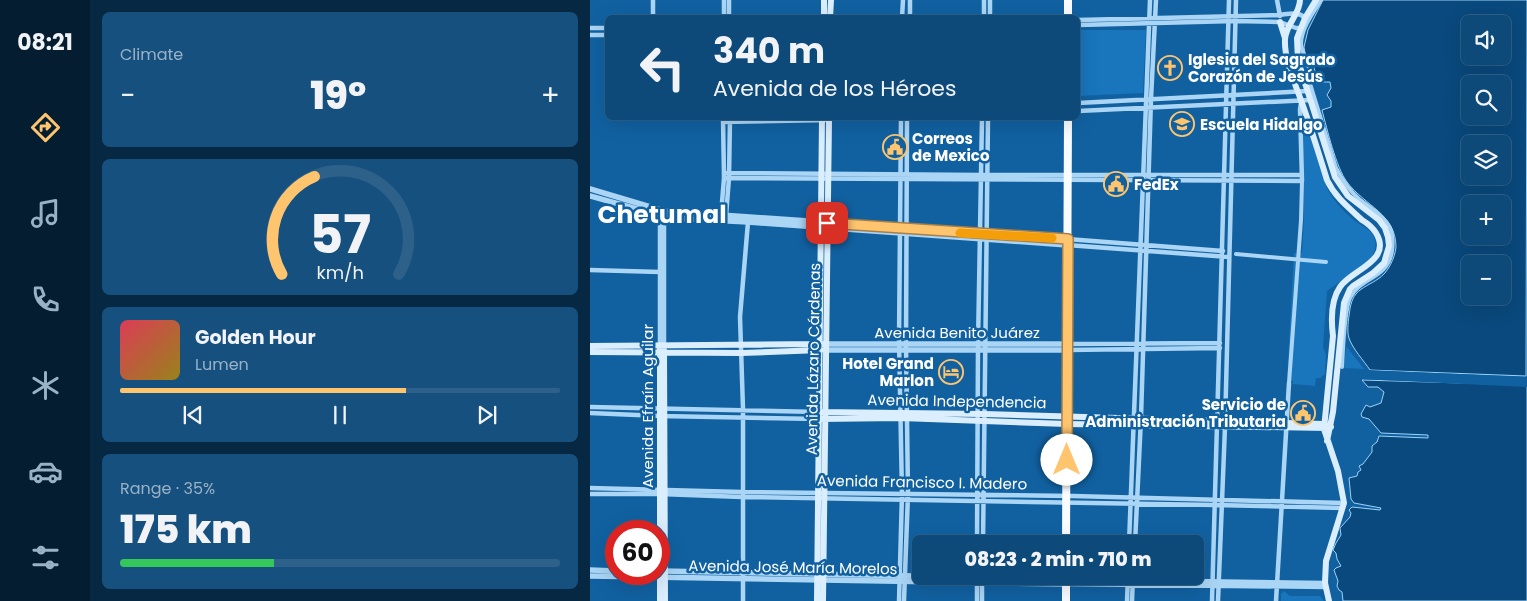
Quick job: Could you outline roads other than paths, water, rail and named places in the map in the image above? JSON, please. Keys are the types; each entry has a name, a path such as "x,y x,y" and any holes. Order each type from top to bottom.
{"main road":[{"path":"824,0 824,15"},
{"path":"830,15 831,0"},
{"path":"1068,0 1068,15"},
{"path":"1285,38 1288,25 1296,13 1300,0"},
{"path":"1316,0 1300,28 1298,38 1297,52 1308,92 1334,177 1348,196 1379,220 1385,228 1389,246 1386,258 1380,268 1355,284 1348,295 1344,308 1337,373 1326,427"},
{"path":"1280,18 1290,68 1327,180 1338,199 1376,232 1379,244 1376,257 1372,262 1346,279 1336,294 1332,323 1333,336 1326,427 1327,442 1338,471 1344,506 1325,568 1329,601"},
{"name":"Avenida Lázaro Cárdenas","path":"817,601 820,577 826,120"},
{"path":"1066,535 1068,120"},
{"path":"1327,180 1334,177"},
{"name":"Avenida Benito Juárez","path":"590,352 641,353 700,346 741,345 822,347"},
{"name":"Avenida Benito Juárez","path":"590,346 646,346 662,350 700,353 741,353 787,347"},
{"path":"641,353 646,346"},
{"path":"700,346 700,353"},
{"name":"Avenida Efraín Aguilar","path":"662,350 662,520"},
{"path":"1330,373 1337,373"},
{"path":"1010,414 1010,422"},
{"name":"Avenida Independencia","path":"822,416 981,417 1010,414 1051,415 1067,420"},
{"path":"1051,415 1051,423"},
{"name":"Avenida Independencia","path":"981,417 1010,422 1051,423 1067,420 1326,427"},
{"name":"Avenida Lázaro Cárdenas","path":"820,577 823,601"},
{"name":"Avenida Efraín Aguilar","path":"660,601 661,585"},
{"name":"Avenida Efraín Aguilar","path":"662,585 664,601"},
{"path":"1066,585 1066,601"}],"street":[{"path":"653,0 653,15"},
{"path":"724,0 724,15"},
{"path":"729,0 729,15"},
{"path":"902,15 903,0"},
{"path":"910,0 910,15"},
{"path":"984,0 984,15"},
{"path":"990,0 990,15"},
{"path":"1130,535 1134,501 1138,422 1152,22 1150,0"},
{"path":"1156,0 1156,18"},
{"path":"1218,601 1218,502 1216,470 1229,0"},
{"path":"1212,601 1225,424 1236,0"},
{"path":"1277,0 1280,18"},
{"path":"1321,0 1309,20 1301,44 1302,54 1306,59 1310,72 1308,77 1336,168 1342,180 1358,198 1385,221 1392,234 1393,247 1390,259 1384,270 1357,290 1350,298 1347,308 1342,367"},
{"path":"1080,20 1229,22 1280,18 1296,13 1301,14 1305,18"},
{"path":"1080,25 1152,22 1156,18 1236,14 1280,18 1288,25 1300,28"},
{"path":"590,28 605,28"},
{"path":"590,35 605,35"},
{"path":"1080,103 1308,92"},
{"path":"1080,111 1302,102 1311,100"},
{"path":"1276,601 1301,220 1300,109 1302,102"},
{"path":"724,216 727,176 730,120 723,120 727,176"},
{"path":"899,601 902,579 905,497 903,347 906,282 900,177 901,120"},
{"path":"903,347 899,282 906,177 907,120"},
{"path":"981,417 985,348 981,207 982,120"},
{"path":"983,535 978,348 983,236 987,207 988,120"},
{"path":"1225,132 1232,132"},
{"path":"727,176 1146,177 1224,174 1231,178 1302,181"},
{"path":"1146,177 1224,180 1301,174"},
{"path":"590,189 662,214 724,216 902,231 1229,254"},
{"path":"590,196 662,214 748,222 824,225"},
{"path":"1223,200 1230,200"},
{"path":"981,207 987,207"},
{"name":"Avenida Efraín Aguilar","path":"662,214 662,350"},
{"path":"742,601 743,410 740,317 748,222"},
{"path":"1236,254 1326,262"},
{"path":"590,270 662,272"},
{"path":"899,282 906,282"},
{"path":"1220,305 1228,306"},
{"path":"1219,345 1226,346"},
{"name":"Avenida Benito Juárez","path":"822,347 985,348 1219,345"},
{"path":"1218,392 1225,392"},
{"name":"Avenida Independencia","path":"590,407 743,410 822,416"},
{"path":"713,417 714,409"},
{"name":"Avenida Independencia","path":"590,413 742,418 822,416"},
{"path":"1216,470 1223,470"},
{"name":"Avenida Francisco I. Madero","path":"590,488 742,495 982,497 1344,506"},
{"name":"Avenida Francisco I. Madero","path":"590,494 662,492"},
{"name":"Avenida Francisco I. Madero","path":"905,497 978,501 982,497"},
{"path":"978,501 978,535"},
{"path":"1134,501 1135,535"},
{"path":"590,570 605,571"},
{"name":"Avenida José María Morelos","path":"670,574 912,579"},
{"name":"Avenida José María Morelos","path":"590,576 605,576"},
{"path":"902,579 904,601"},
{"name":"Avenida José María Morelos","path":"1204,584 1326,585"},
{"path":"977,601 979,585"},
{"path":"981,585 982,601"},
{"path":"1127,601 1129,585"},
{"path":"1130,585 1132,601"}],"place":[{"name":"Iglesia del Sagrado Corazón de Jesús","path":"1170,68"},
{"name":"Escuela Hidalgo","path":"1182,124"},
{"name":"Correos de Mexico","path":"895,147"},
{"name":"FedEx","path":"1116,184"},
{"name":"Hotel Grand Marlon","path":"951,372"},
{"name":"Servicio de Administración Tributaria","path":"1303,413"}],"district":[{"name":"Chetumal","path":"662,214"}]}
